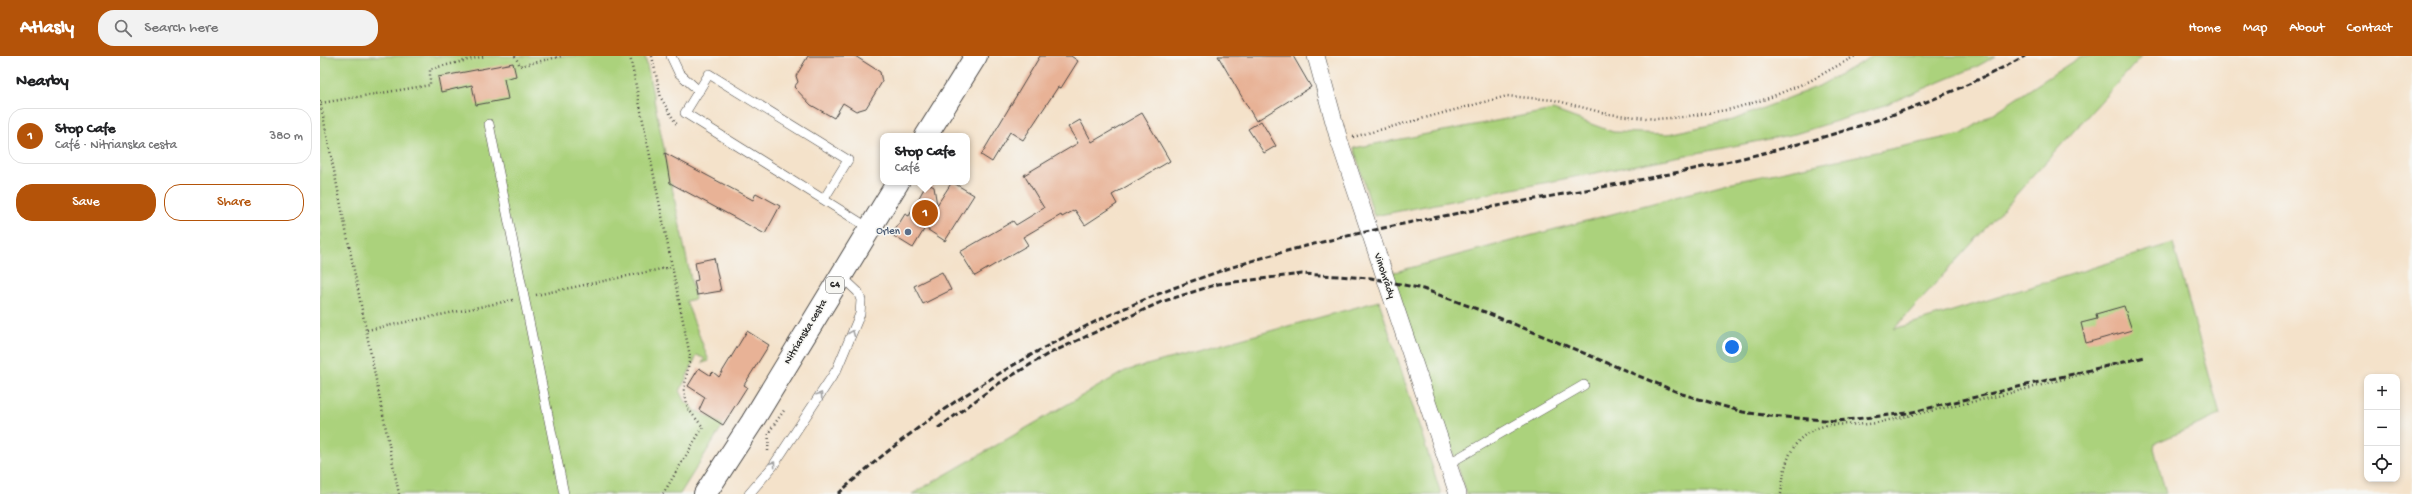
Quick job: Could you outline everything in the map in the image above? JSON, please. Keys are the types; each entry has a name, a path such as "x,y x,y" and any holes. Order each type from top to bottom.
{"main road":[{"path":"928,133 976,56"},
{"name":"Nitrianska cesta","path":"705,494 752,422 896,185"},
{"name":"Nitrianska cesta","path":"721,494 752,422"}],"street":[{"name":"Vinohrady","path":"1316,56 1339,140 1458,494"}],"lane":[{"path":"671,56 679,73 699,91"},
{"path":"824,199 848,160 709,74 685,113 869,228"},
{"path":"489,124 564,494"},
{"path":"748,494 768,472 837,369 860,314 861,300 858,292 840,275"},
{"path":"1448,464 1584,385"}],"path":[{"path":"399,494 320,102 430,84 430,69 485,56"},
{"path":"515,56 520,66 562,56"},
{"path":"630,56 690,356 684,390 685,397 688,409 703,427 663,494"},
{"path":"652,56 662,98 676,125"},
{"path":"1339,140 1507,96 1554,100 1608,114 1656,120 1683,117 1732,109 1766,99 1810,81 1855,56"},
{"path":"1781,494 1783,470 1790,453 1798,441 1811,431 1828,425 1870,424 2018,391 2140,357"},
{"path":"768,472 769,432 785,409"}],"green space":[{"path":"320,56 645,56 695,299 686,301 709,361 702,363 705,359 697,355 680,391 685,401 697,412 698,411 723,425 680,494 320,494"},
{"path":"1873,56 1996,56 1976,67 1875,109 1795,134 1374,216 1354,148 1553,110 1613,132 1668,134 1733,120 1819,86"},
{"path":"2081,56 2142,56 1894,329 2173,243 2220,415 2153,444 2166,494 1467,494 1391,273 1728,183 1962,134"},
{"path":"1379,301 1441,494 912,494 1125,371"}],"building":[{"path":"808,56 855,56 880,72 882,82 866,108 856,111 843,103 834,118 811,105 794,87 798,82 796,76"},
{"path":"1040,56 1071,56 1078,61 1061,88 1058,87 1023,140 1010,132 992,162 981,155"},
{"path":"1218,56 1293,56 1311,87 1256,121"},
{"path":"513,63 516,76 504,79 508,99 476,105 472,85 441,92 438,77"},
{"path":"1142,113 1170,161 1112,195 1117,204 1085,225 1075,210 1062,217 1061,215 1023,237 1028,245 975,276 960,252 1013,221 1016,225 1044,208 1024,175 1078,143 1068,127 1080,120 1092,142"},
{"path":"1261,121 1276,146 1264,153 1248,129"},
{"path":"665,153 753,200 756,193 780,206 765,234 670,183"},
{"path":"926,185 934,187 937,205 950,185 957,185 974,195 945,241 925,228 913,248 892,235 905,214 909,216"},
{"path":"714,258 721,291 697,295 694,281 698,280 695,262"},
{"path":"942,272 951,290 923,304 914,286"},
{"path":"2124,306 2132,330 2086,343 2081,323 2097,319 2096,314"},
{"path":"747,331 769,345 744,385 747,387 723,425 699,410 705,397 688,386 699,368 710,375 713,372 719,377"}],"railway":[{"path":"838,494 889,451 942,411 998,374 1057,341 1117,312 1179,286 1242,264 1306,246 1397,225 1672,174 1763,153 1852,128 1940,96 2025,56"},
{"path":"938,428 998,384 1048,354 1161,302 1218,284 1302,274 1371,278 1423,289 1485,312 1682,394 1743,412 1770,416 1837,421 1908,413 2145,357"}],"place":[{"name":"Stop Cafe","path":"925,213"},
{"name":"Orlen","path":"908,232"}]}
